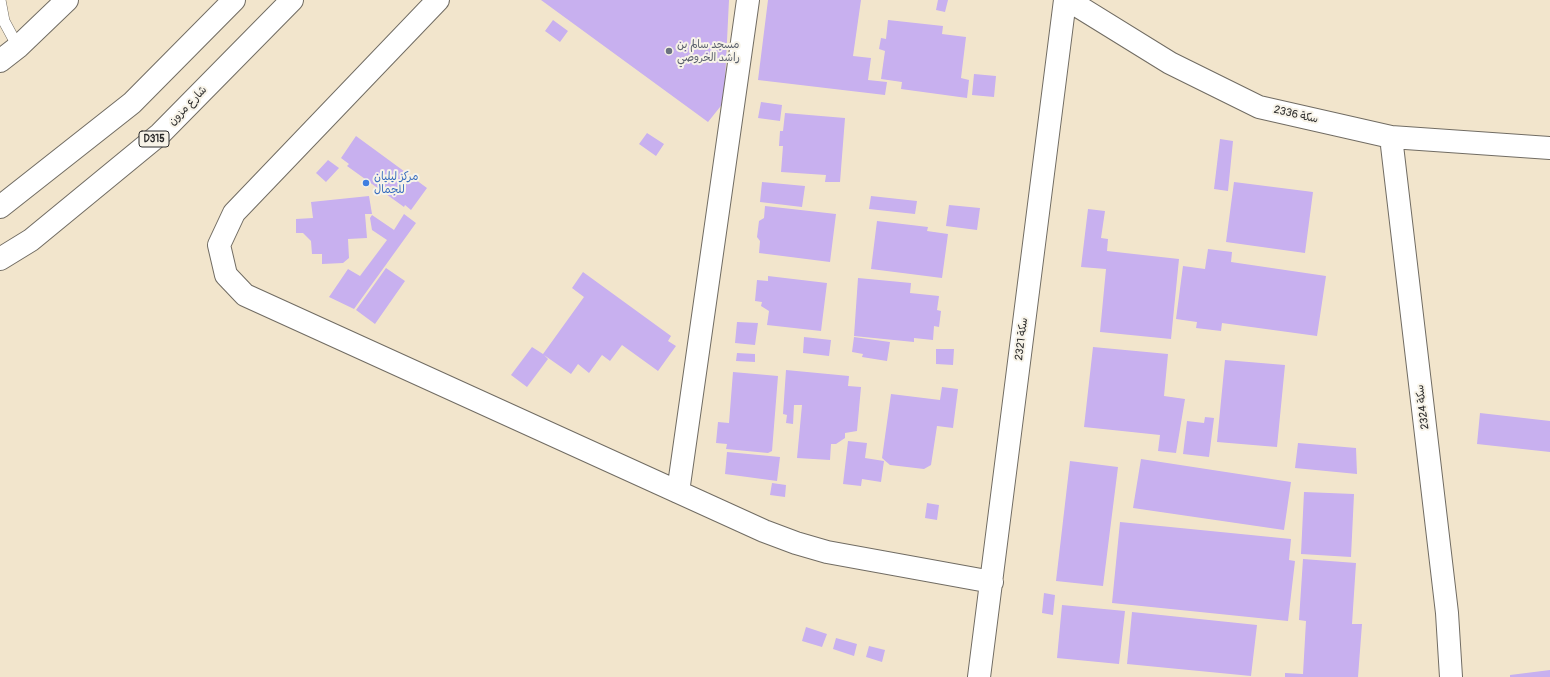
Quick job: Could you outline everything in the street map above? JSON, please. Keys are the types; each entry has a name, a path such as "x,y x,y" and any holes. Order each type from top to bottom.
{"street":[{"path":"0,61 18,47 67,0"},
{"path":"0,207 132,103 234,0"},
{"name":"شارع مزون","path":"0,259 31,240 160,134 292,0"},
{"path":"438,0 234,213 220,245 226,275 245,295 764,531 802,545 827,552 992,582"},
{"path":"678,492 748,0"},
{"name":"سكة 2336","path":"1067,0 1170,64 1260,107 1392,137 1550,148"},
{"name":"سكة 2321","path":"979,677 1067,0"},
{"name":"سكة 2324","path":"1392,137 1447,613 1451,677"}],"lane":[{"path":"0,0 4,21 18,47"}],"building":[{"name":"مسجد سالم بن راشد الخروصي","path":"541,0 729,0 724,102 708,122"},
{"path":"768,0 861,0 853,56 871,58 868,80 887,82 885,95 758,80"},
{"path":"938,0 948,0 945,12 936,10"},
{"path":"553,20 568,31 560,42 545,31"},
{"path":"888,20 943,26 942,34 966,37 961,78 969,80 967,98 901,89 902,82 881,79 885,51 879,49 881,38 886,39"},
{"path":"974,74 996,76 994,97 972,95"},
{"path":"761,102 782,105 780,121 758,118"},
{"path":"785,113 845,118 840,182 825,182 826,175 781,172 783,146 779,146 780,131 783,131"},
{"path":"647,133 664,144 656,156 639,144"},
{"path":"356,136 427,188 411,210 405,205 404,207 347,166 349,164 341,158"},
{"path":"1220,139 1233,141 1228,191 1214,189"},
{"path":"328,160 339,168 326,182 316,173"},
{"path":"762,182 805,186 802,207 760,202"},
{"path":"1234,182 1313,192 1305,253 1226,242"},
{"path":"369,196 372,214 365,214 367,238 348,239 349,258 343,263 322,264 322,254 312,254 311,241 303,233 296,233 296,219 313,218 311,202"},
{"path":"871,196 917,201 915,214 869,209"},
{"path":"949,205 980,208 977,230 946,226"},
{"path":"765,206 836,214 830,262 759,253 760,241 757,237 759,221 764,218"},
{"path":"1088,209 1105,211 1101,238 1108,239 1107,251 1179,259 1171,339 1100,332 1106,269 1081,267"},
{"path":"404,214 416,223 354,309 329,297 348,269 360,276 387,240 372,230 370,218 372,215 394,230"},
{"path":"877,221 928,227 927,231 948,234 942,278 871,269"},
{"path":"1208,249 1232,252 1231,262 1326,276 1317,336 1222,323 1221,331 1196,328 1197,322 1176,319 1183,266 1205,269"},
{"path":"386,268 405,281 375,324 356,310"},
{"path":"583,272 671,336 668,341 676,346 658,371 622,345 610,361 602,355 589,373 578,364 571,374 544,355 548,359 527,387 511,375 532,347 543,354 584,297 572,288"},
{"path":"768,276 827,283 821,331 767,325 769,311 761,306 762,302 755,301 757,280 768,281"},
{"path":"858,278 911,283 910,293 939,296 937,310 941,311 939,327 934,326 933,340 914,338 914,342 854,336"},
{"path":"737,322 758,323 755,345 735,343"},
{"path":"804,337 831,340 829,356 803,353"},
{"path":"854,337 890,342 887,361 862,357 863,354 852,352"},
{"path":"1093,347 1168,354 1164,396 1185,399 1176,453 1158,451 1160,435 1084,427"},
{"path":"936,349 954,349 953,365 936,364"},
{"path":"737,353 755,354 755,362 736,361"},
{"path":"1225,360 1285,365 1277,447 1217,442"},
{"path":"786,370 849,376 848,386 861,387 857,431 845,433 845,438 836,444 831,444 830,460 797,458 802,405 794,405 793,424 786,423 787,415 783,414"},
{"path":"733,372 778,376 772,451 768,453 726,449 727,444 716,443 718,422 729,423"},
{"path":"942,387 958,389 953,428 937,426 931,465 924,469 890,465 882,458 891,394 940,400"},
{"path":"1480,413 1550,421 1550,452 1477,444"},
{"path":"1205,417 1214,418 1209,457 1183,454 1187,421 1204,423"},
{"path":"848,441 867,443 865,458 884,461 881,482 862,479 861,486 843,484"},
{"path":"1298,443 1356,448 1357,474 1295,468"},
{"path":"727,452 780,457 777,481 725,474"},
{"path":"1141,459 1291,482 1284,530 1133,508"},
{"path":"1070,461 1118,467 1103,586 1056,581"},
{"path":"772,483 786,485 785,497 770,495"},
{"path":"1304,492 1354,494 1351,557 1301,554"},
{"path":"927,503 939,505 937,520 925,518"},
{"path":"1120,522 1291,539 1289,560 1295,561 1288,621 1112,603"},
{"path":"1303,559 1356,563 1352,624 1362,624 1358,677 1285,677 1285,673 1303,674 1306,621 1299,620"},
{"path":"1044,593 1055,595 1053,615 1042,613"},
{"path":"1062,605 1125,611 1119,664 1057,658"},
{"path":"1132,612 1257,625 1251,676 1127,664"},
{"path":"806,627 827,634 822,647 802,641"},
{"path":"836,638 857,644 854,656 833,649"},
{"path":"869,646 885,650 882,662 866,657"},
{"path":"1550,670 1550,677 1510,677 1510,675"}],"place":[{"name":"مسجد سالم بن راشد الخروصي","path":"669,51"},
{"name":"مركز ليليان للجمال","path":"366,183"}]}
